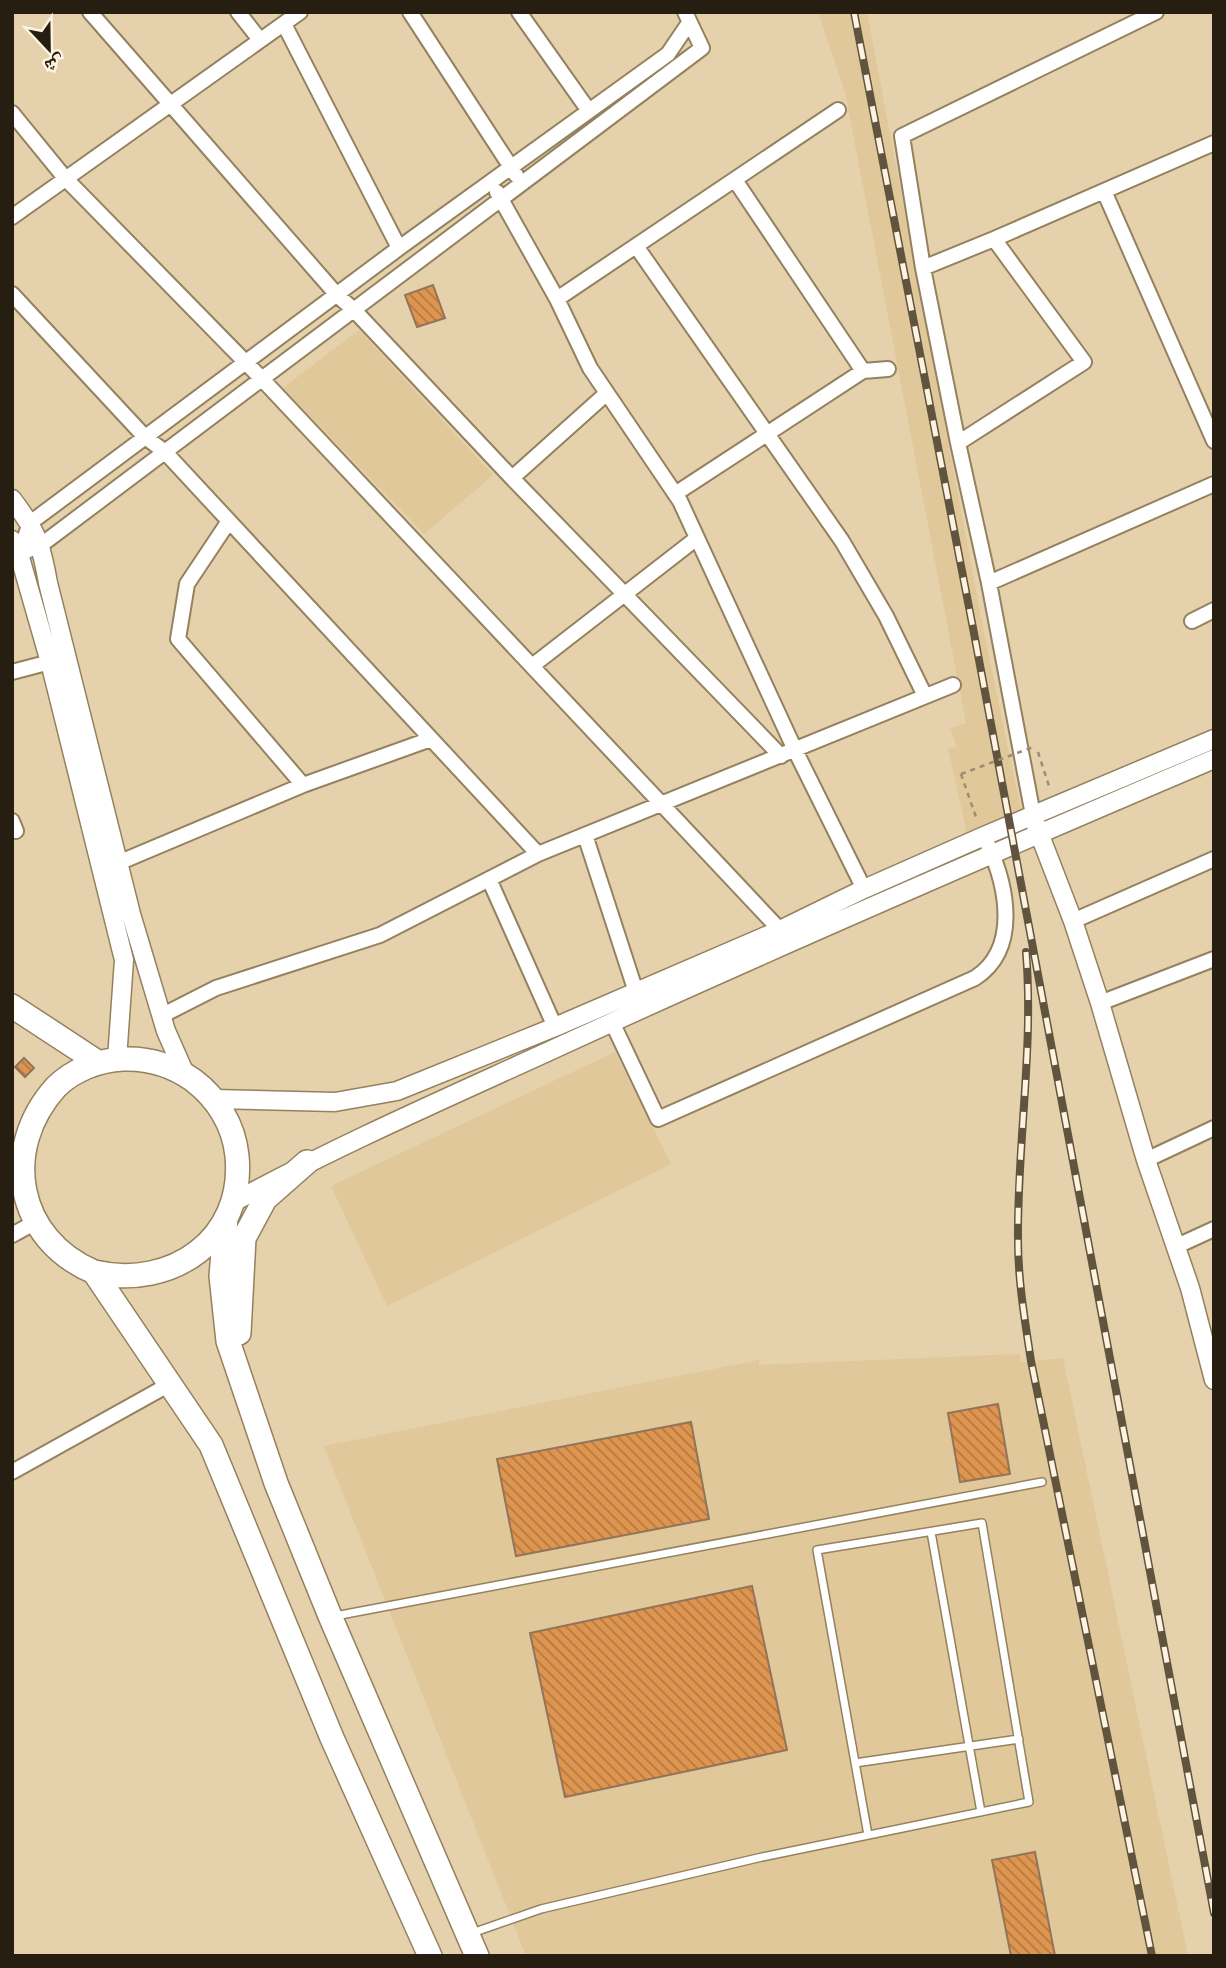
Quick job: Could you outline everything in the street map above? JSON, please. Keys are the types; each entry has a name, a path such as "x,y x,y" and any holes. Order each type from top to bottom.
{"highway":[{"path":"12,1006 108,1061"},
{"path":"229,1209 206,1244 179,1265 146,1276 120,1277 94,1272 63,1256 50,1245 24,1203 15,1164 34,1112 62,1081 79,1070 108,1061 152,1061 185,1074 214,1099 232,1131 238,1167 229,1209 221,1276 228,1341 275,1483 477,1956"},
{"path":"275,1483 238,1331 244,1238 265,1199 307,1161"},
{"path":"94,1272 211,1445 332,1738 430,1956"}],"street":[{"path":"90,12 337,295 624,594 788,753"},
{"path":"238,12 260,40"},
{"path":"12,217 300,12"},
{"path":"410,12 522,184"},
{"path":"519,12 589,111"},
{"path":"1156,12 902,136 923,268 989,583 1033,815 1100,1003 1146,1160 1177,1246 1212,1367"},
{"path":"108,1061 124,960 50,662 15,547 30,523 144,436 668,54 687,18"},
{"path":"15,547 41,545 702,48 687,18"},
{"path":"284,24 399,248"},
{"path":"557,299 838,110"},
{"path":"12,113 65,178 262,379 780,930"},
{"path":"923,268 1214,143"},
{"path":"735,180 863,371"},
{"path":"490,183 557,299 590,368 675,494 697,538 788,753 864,890"},
{"path":"1104,191 1214,441"},
{"path":"958,443 1084,362 995,239"},
{"path":"636,246 842,541 886,616 925,696"},
{"path":"12,294 144,436 165,452 538,854"},
{"path":"675,494 863,371 888,369"},
{"path":"512,478 607,393"},
{"path":"989,583 1214,484"},
{"path":"12,499 30,523 41,545 48,583 131,914 162,1016 185,1074"},
{"path":"229,521 187,583 178,639 303,785"},
{"path":"532,666 697,538"},
{"path":"1192,621 1214,610"},
{"path":"12,672 50,662"},
{"path":"162,1016 216,988 380,935 538,854 953,685"},
{"path":"118,863 303,785 431,739"},
{"path":"214,1099 335,1102 397,1091 555,1027 780,930 984,836 1214,739"},
{"path":"229,1209 307,1161 992,853 1214,759"},
{"path":"585,835 636,992"},
{"path":"612,1022 658,1119 975,978 983,973 996,957 1005,921 1003,886 984,836"},
{"path":"1073,921 1214,859"},
{"path":"489,879 555,1027"},
{"path":"1100,1003 1214,959"},
{"path":"1146,1160 1214,1128"},
{"path":"12,1235 34,1223"},
{"path":"1177,1246 1214,1229"},
{"path":"12,1472 170,1384"}],"lane":[{"path":"330,1616 1042,1482"},
{"path":"469,1934 541,1909 762,1857 1029,1802 982,1523 817,1550 868,1835"},
{"path":"931,1532 981,1812"},
{"path":"855,1763 1019,1739"}],"path":[{"path":"975,815 961,774 1036,746 1049,786"}],"shaded area":[{"path":"818,12 867,12 983,627 1021,811 967,834 948,748 957,747 950,729 966,723 845,92"},
{"path":"359,330 493,475 424,534 283,388"},
{"path":"615,1052 671,1164 387,1306 331,1186"},
{"path":"1020,1354 1021,1362 1063,1358 1188,1956 526,1956 324,1446 759,1360 759,1365"}],"building":[{"path":"433,285 445,318 417,327 405,295"},
{"path":"24,1058 34,1068 25,1077 15,1067"},
{"path":"998,1404 1010,1474 960,1482 948,1413"},
{"path":"691,1422 709,1519 516,1556 497,1459"},
{"path":"752,1586 787,1750 565,1797 530,1633"},
{"path":"1035,1852 1055,1956 1011,1956 992,1860"}],"railway":[{"path":"854,12 973,628 1214,1913"},
{"path":"1026,952 1027,1060 1018,1204 1018,1255 1022,1301 1031,1361 1152,1956"}]}
